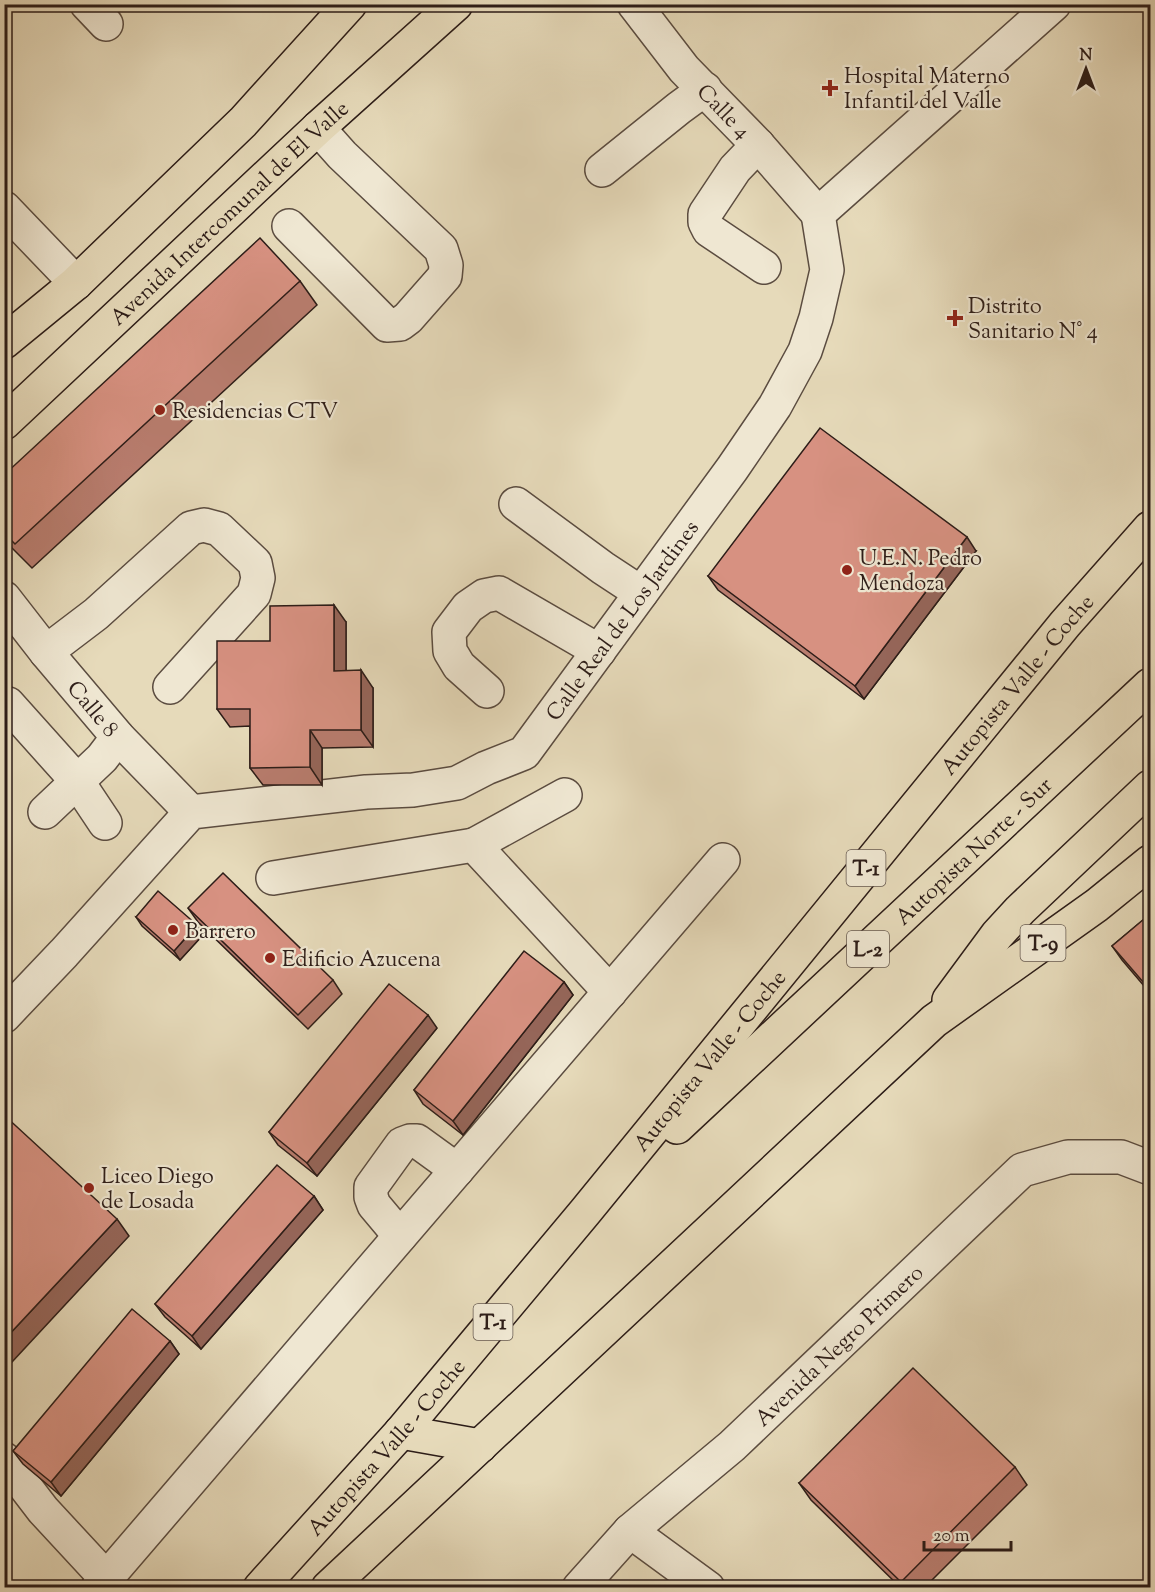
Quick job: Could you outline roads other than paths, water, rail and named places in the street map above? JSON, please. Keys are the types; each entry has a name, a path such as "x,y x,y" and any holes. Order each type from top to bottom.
{"main road":[{"path":"4,342 76,283 243,122 350,4"},
{"name":"Avenida Intercomunal de El Valle","path":"4,423 318,128 456,4"},
{"name":"Autopista Valle - Coche","path":"260,1587 401,1432 585,1212 1065,624 1150,528"},
{"name":"Autopista Norte - Sur","path":"585,1212 1150,685"},
{"path":"328,1587 934,1021 997,935 1020,910 1150,787"},
{"name":"T-9","path":"934,1021 1097,904 1150,862"},
{"path":"401,1432 480,1446"}],"street":[{"name":"Calle 4","path":"634,4 684,69 758,145 818,214"},
{"path":"818,214 1054,4"},
{"path":"602,170 705,89"},
{"path":"289,226 387,325 400,324 408,318 445,276 446,264 441,249 318,128"},
{"path":"758,145 735,169 705,214 705,222 709,230 764,267"},
{"path":"4,208 76,283"},
{"name":"Calle Real de Los Jardines","path":"191,812 366,792 413,790 457,783 486,768 524,753 732,469 775,405 805,351 816,318 827,270 818,214"},
{"path":"516,504 641,593"},
{"path":"46,652 96,614 191,528 204,525 219,529 255,563 258,578 254,594 170,687"},
{"path":"487,691 459,666 450,651 449,632 468,607 484,596 499,593 566,630 598,651"},
{"name":"Calle 8","path":"4,598 118,737 191,812"},
{"path":"8,704 77,781 105,823"},
{"path":"45,812 102,758 118,737"},
{"path":"273,878 474,845 564,795"},
{"path":"4,1016 191,812"},
{"path":"474,845 610,992"},
{"path":"4,1460 102,1583 723,860"},
{"path":"400,1236 374,1205 371,1187 402,1144 417,1141 457,1170"},
{"name":"Avenida Negro Primero","path":"579,1587 630,1531 732,1446 1022,1170 1068,1157 1136,1163"},
{"path":"630,1531 708,1587"}],"place":[{"name":"Hospital Materno Infantil del Valle","path":"830,88"},
{"name":"Distrito Sanitario N° 4","path":"955,318"},
{"name":"Residencias CTV","path":"160,410"},
{"name":"U.E.N. Pedro Mendoza","path":"847,570"},
{"name":"Barrero","path":"173,930"},
{"name":"Edificio Azucena","path":"270,958"},
{"name":"Liceo Diego de Losada","path":"89,1188"}]}
